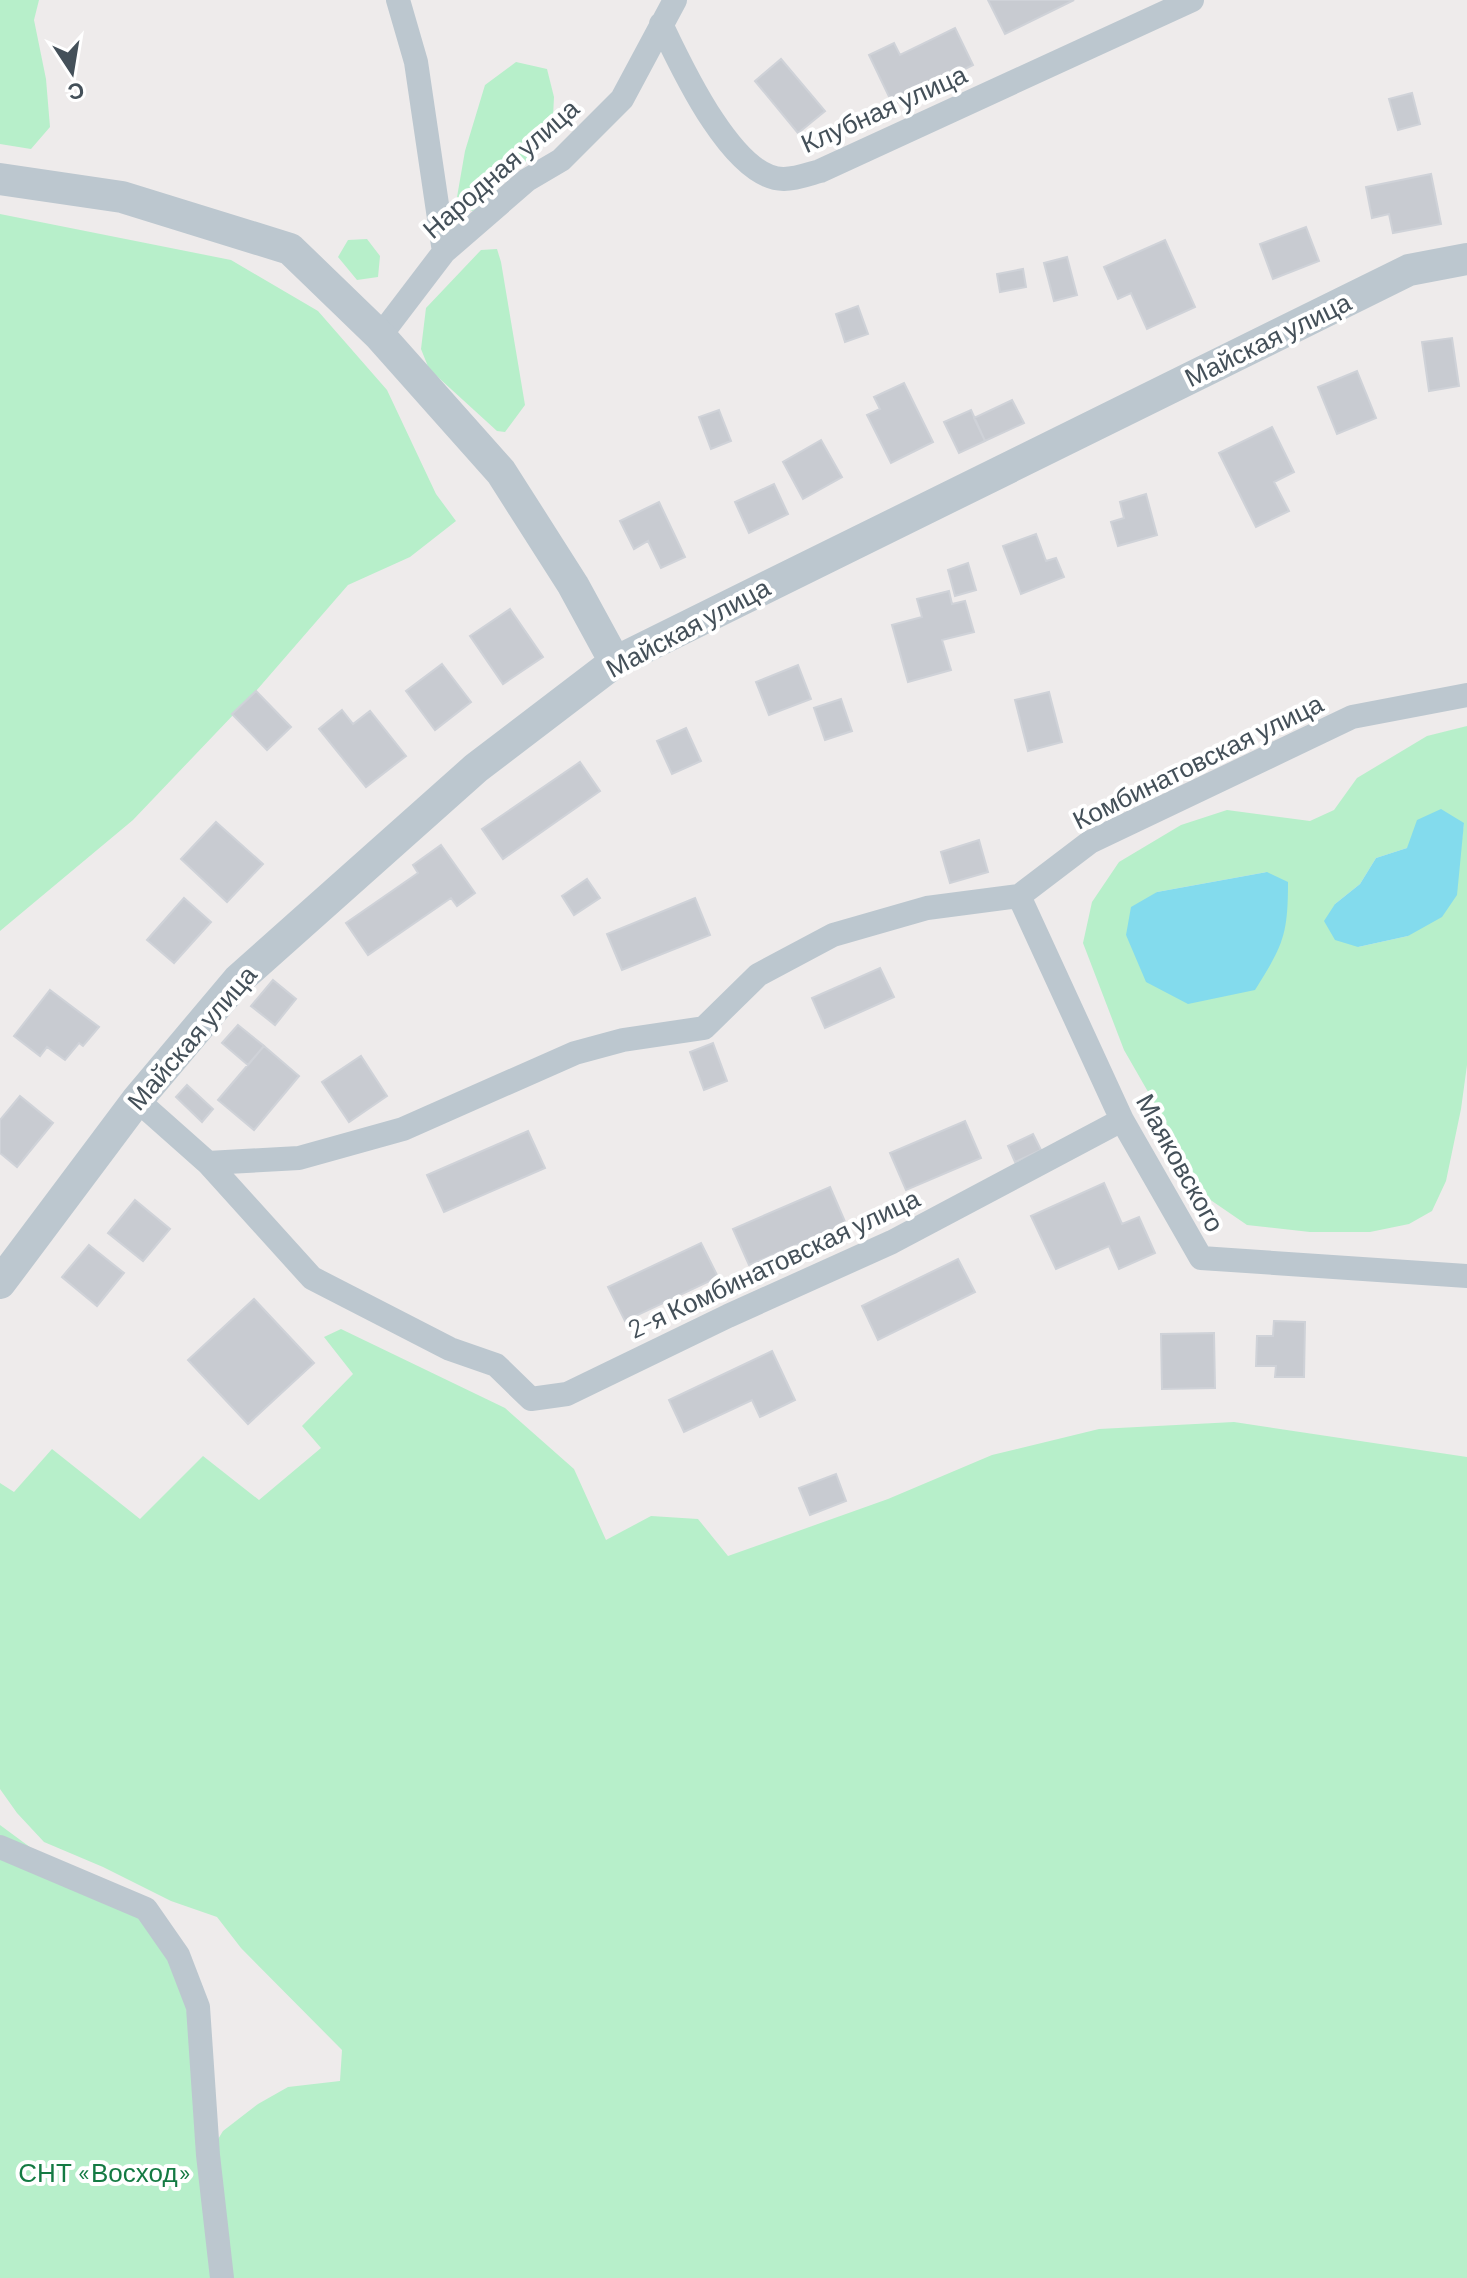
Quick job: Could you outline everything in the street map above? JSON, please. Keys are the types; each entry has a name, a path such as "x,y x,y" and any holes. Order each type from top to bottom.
{"street":[{"path":"398,0 416,62 444,252"},
{"name":"Народная улица","path":"380,336 444,252 527,180 561,160 622,99 675,0"},
{"name":"Клубная улица","path":"661,24 689,82 728,143 755,168 782,179 820,171 1192,0"},
{"path":"0,179 122,197 290,249 380,336 501,472 573,585 615,662"},
{"name":"Майская улица","path":"0,1283 137,1100 238,980 476,768 615,662 1409,270 1467,259"},
{"name":"Комбинатовская улица","path":"208,1163 299,1158 403,1129 575,1053 623,1040 704,1028 758,975 833,935 927,908 1019,896 1090,842 1352,717 1467,695"},
{"name":"Маяковского","path":"1019,896 1122,1120 1201,1258 1467,1276"},
{"path":"137,1100 208,1163"},
{"name":"2-я Комбинатовская улица","path":"208,1163 312,1278 450,1349 496,1365 531,1399 567,1394 728,1316 892,1242 1122,1120"},
{"path":"0,1847 146,1909 178,1955 198,2007 208,2155 222,2278"}],"green space":[{"path":"0,0 39,0 34,20 46,79 50,127 31,149 0,144"},
{"path":"516,62 547,69 554,97 552,137 473,211 462,207 457,197 465,151 485,85"},
{"path":"0,214 231,260 318,311 387,390 436,494 456,521 410,557 348,585 256,691 133,820 0,931"},
{"path":"367,239 380,256 378,277 357,280 338,257 348,240"},
{"path":"497,249 525,405 505,432 497,431 429,369 421,349 426,308 481,250"},
{"path":"1467,726 1467,1065 1446,1181 1432,1211 1409,1224 1370,1232 1310,1232 1247,1225 1196,1190 1170,1130 1124,1050 1083,943 1092,902 1119,862 1181,825 1227,810 1310,821 1334,810 1357,778 1427,736","holes":["1464,823 1459,862 1408,936 1358,947 1335,904 1360,884 1376,858","1267,872 1126,936 1157,892"]},
{"name":"СНТ «Восход»","path":"341,1329 505,1408 574,1469 606,1540 651,1516 698,1519 728,1556 888,1499 992,1455 1099,1429 1234,1422 1467,1457 1467,2278 0,2278 0,1825 69,1876 146,1909 178,1955 209,2154 223,2131 258,2104 288,2087 340,2081 342,2050 241,1948 217,1917 171,1901 44,1842 0,1789 0,1483 14,1492 52,1449 140,1519 203,1456 259,1500 321,1448 302,1426 353,1374 324,1337"}],"water":[{"path":"1441,809 1464,823 1457,895 1442,917 1408,936 1358,947 1335,940 1324,921 1335,904 1360,884 1376,858 1407,848 1417,820"},
{"path":"1267,872 1288,882 1287,915 1278,950 1255,990 1188,1004 1146,982 1126,935 1131,907 1157,892"}],"building":[{"path":"988,0 1074,0 1005,34"},
{"path":"955,28 973,65 893,105 869,55 894,43 900,55"},
{"path":"781,59 825,111 798,133 755,81"},
{"path":"1412,93 1420,124 1398,130 1389,99"},
{"path":"1431,174 1441,224 1393,233 1389,214 1372,218 1366,187"},
{"path":"1306,227 1319,261 1273,279 1260,244"},
{"path":"1165,240 1195,307 1147,329 1131,293 1118,299 1104,267"},
{"path":"1067,257 1077,295 1054,301 1044,263"},
{"path":"1023,269 1026,287 1000,292 997,274"},
{"path":"858,306 868,334 845,342 836,314"},
{"path":"1452,338 1459,386 1429,391 1422,342"},
{"path":"1357,371 1376,418 1337,434 1318,387"},
{"path":"904,383 933,442 891,463 867,415 880,409 874,397"},
{"path":"1012,400 1024,423 985,441 974,418"},
{"path":"719,410 731,441 711,449 699,417"},
{"path":"971,410 985,441 959,453 944,422"},
{"path":"1272,427 1294,472 1274,482 1289,511 1256,527 1219,453"},
{"path":"821,440 842,477 803,499 783,462"},
{"path":"774,484 788,514 749,533 735,502"},
{"path":"1146,494 1157,535 1118,546 1111,522 1124,518 1120,502"},
{"path":"659,502 685,557 661,568 648,541 634,549 620,521"},
{"path":"1036,534 1046,561 1056,558 1064,577 1021,594 1003,546"},
{"path":"968,563 976,590 955,596 948,570"},
{"path":"949,591 952,604 965,601 974,632 942,640 951,670 908,682 892,625 922,617 917,599"},
{"path":"510,609 543,657 503,684 470,636"},
{"path":"442,664 471,702 435,730 406,691"},
{"path":"798,665 811,699 769,715 756,682"},
{"path":"256,691 291,727 267,750 232,714"},
{"path":"1049,692 1062,742 1028,751 1015,700"},
{"path":"841,699 852,731 825,740 814,708"},
{"path":"342,710 353,724 370,711 406,756 366,787 319,729"},
{"path":"686,728 701,761 672,774 657,741"},
{"path":"580,762 600,791 503,859 482,829"},
{"path":"216,822 263,864 227,902 181,859"},
{"path":"979,840 988,872 950,883 941,852"},
{"path":"441,845 475,893 457,906 451,898 368,955 346,923 418,873 413,865"},
{"path":"587,879 600,898 574,915 562,896"},
{"path":"184,898 211,922 174,963 147,940"},
{"path":"695,898 710,935 622,970 607,934"},
{"path":"880,968 894,997 825,1028 812,998"},
{"path":"273,980 296,999 275,1025 251,1006"},
{"path":"50,990 99,1027 83,1046 79,1043 65,1060 47,1047 40,1056 14,1036"},
{"path":"238,1025 264,1046 248,1065 222,1043"},
{"path":"713,1043 727,1081 704,1090 690,1052"},
{"path":"264,1046 299,1076 254,1130 218,1100"},
{"path":"361,1056 387,1096 349,1122 322,1082"},
{"path":"187,1085 213,1109 202,1122 176,1097"},
{"path":"20,1096 53,1123 17,1167 0,1153 0,1120"},
{"path":"965,1121 981,1158 906,1190 890,1153"},
{"path":"528,1131 545,1168 444,1212 427,1175"},
{"path":"1033,1134 1041,1150 1015,1162 1008,1146"},
{"path":"1104,1183 1122,1224 1139,1217 1155,1253 1119,1269 1109,1246 1056,1269 1031,1216"},
{"path":"830,1187 846,1224 749,1265 733,1229"},
{"path":"135,1200 170,1229 143,1261 108,1233"},
{"path":"701,1243 718,1277 625,1321 608,1287"},
{"path":"89,1245 124,1273 97,1306 62,1277"},
{"path":"958,1259 975,1292 878,1340 862,1306"},
{"path":"254,1299 314,1363 248,1424 188,1360"},
{"path":"1274,1321 1305,1322 1304,1377 1275,1377 1276,1366 1256,1366 1257,1336 1273,1336"},
{"path":"1214,1333 1215,1388 1162,1389 1161,1334"},
{"path":"772,1351 795,1400 760,1417 752,1400 684,1432 669,1400"},
{"path":"836,1474 846,1501 810,1515 799,1488"}]}
